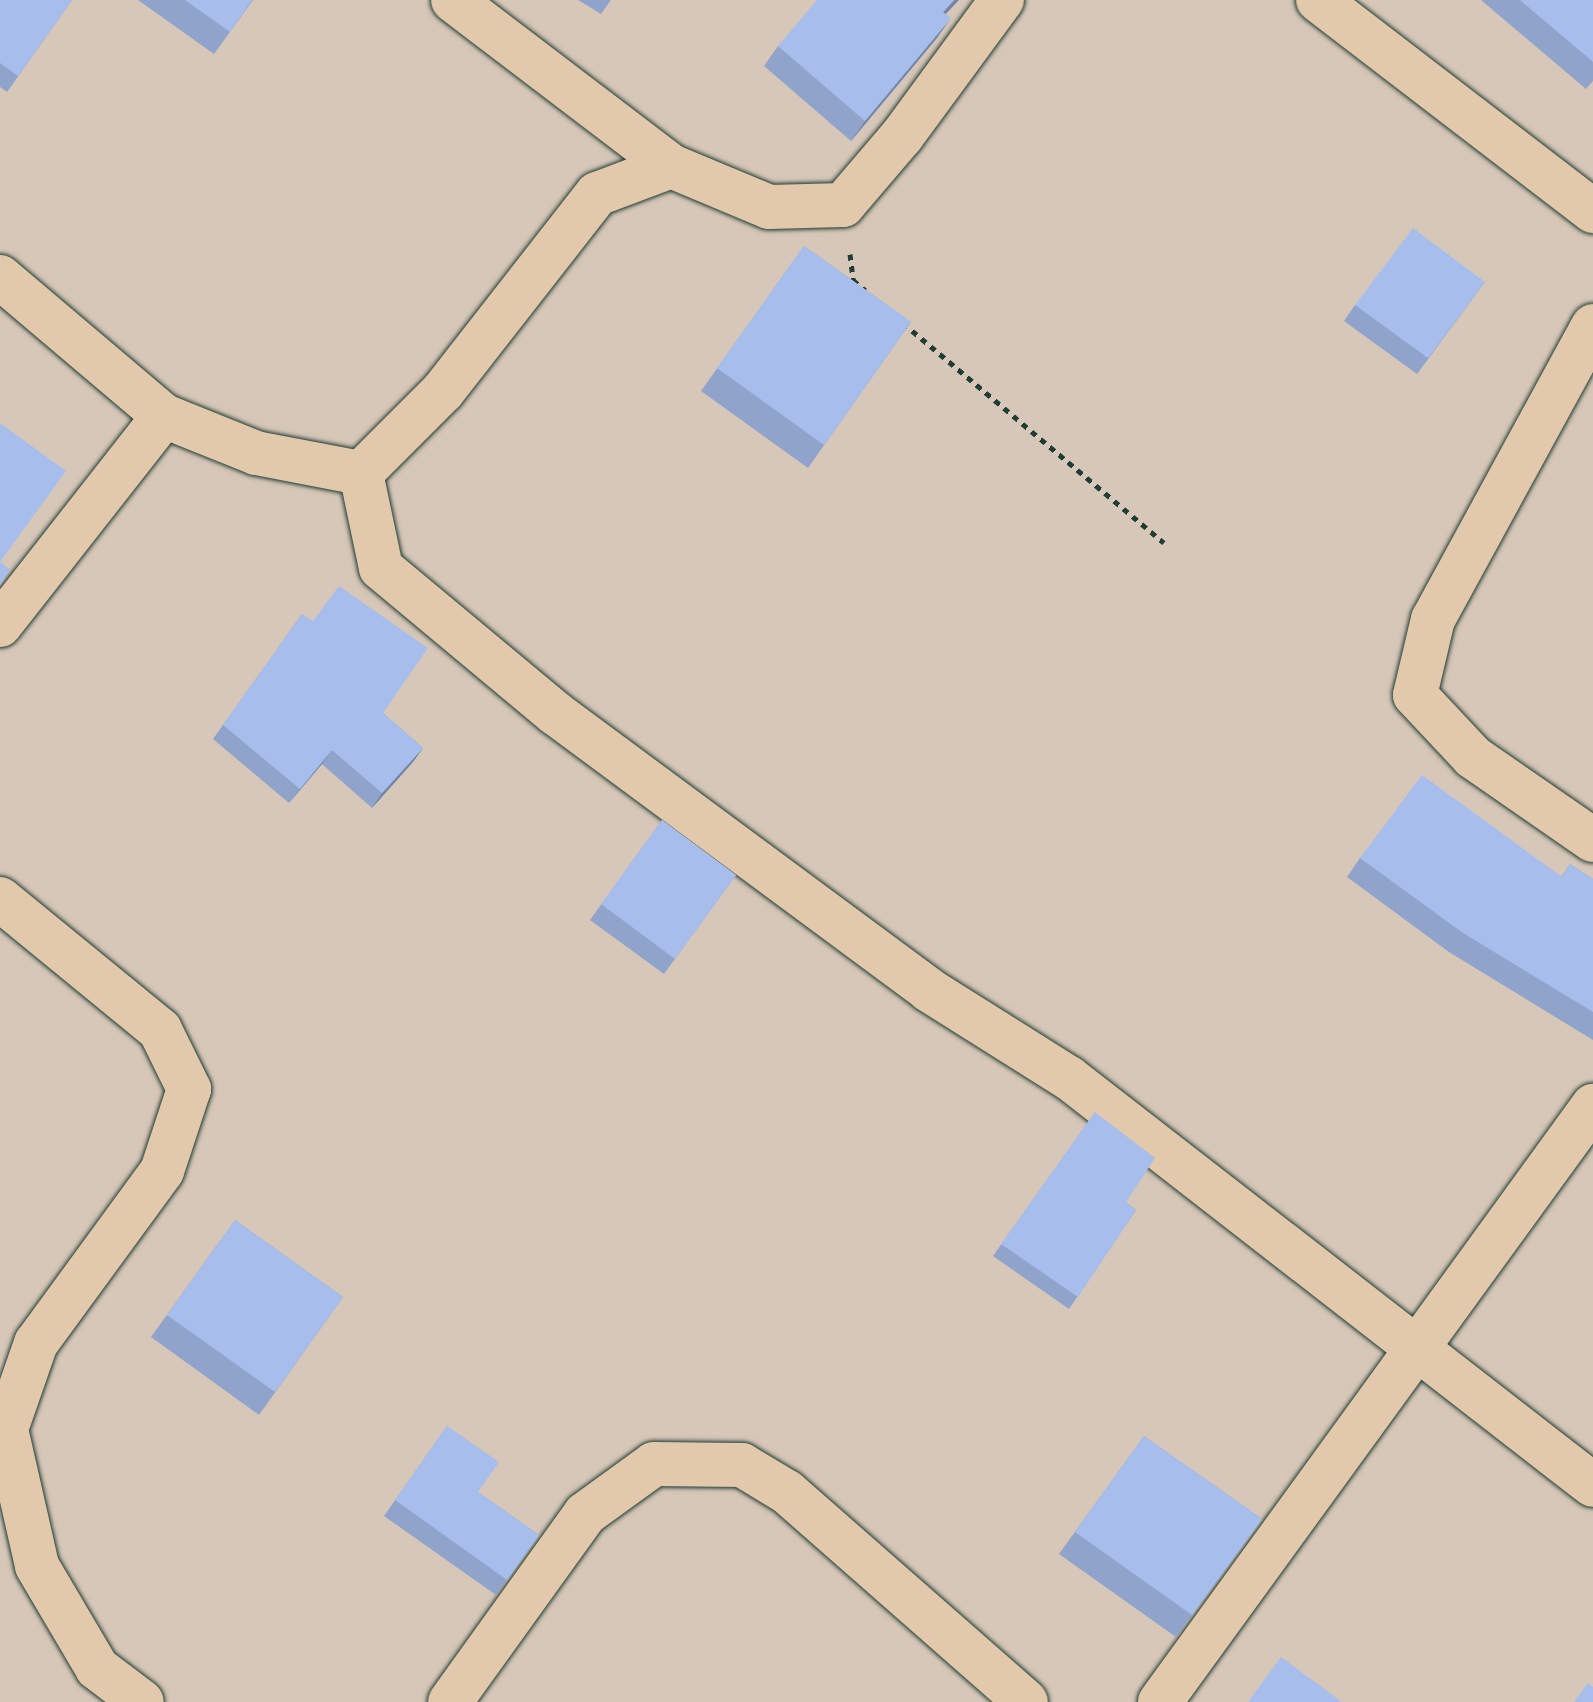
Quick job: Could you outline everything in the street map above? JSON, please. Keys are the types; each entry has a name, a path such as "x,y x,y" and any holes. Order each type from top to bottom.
{"street":[{"path":"453,0 671,166 769,207 843,205 902,136 1002,0"},
{"path":"1318,0 1593,211"},
{"path":"361,473 443,391 597,194 671,166"},
{"path":"0,277 164,416 256,453 361,473"},
{"path":"1593,326 1433,619 1415,695 1473,757 1593,840"},
{"path":"0,625 164,416"},
{"path":"361,473 381,568 555,713 929,990 1069,1078 1412,1349 1593,1485"},
{"path":"0,899 160,1030 189,1089 162,1171 36,1343 6,1429 37,1566 97,1668 142,1702"},
{"path":"1160,1702 1412,1349 1593,1106"},
{"path":"450,1702 585,1514 654,1464 742,1465 787,1492 1026,1702"}],"path":[{"path":"843,205 853,280 876,299"},
{"path":"898,319 1164,543"}],"building":[{"path":"0,0 72,0 18,76 0,63"},
{"path":"185,0 252,0 230,32"},
{"path":"817,0 954,0 943,12 951,18 865,121 778,46"},
{"path":"1520,0 1593,0 1593,62"},
{"path":"1413,228 1485,282 1428,358 1355,305"},
{"path":"804,246 911,322 824,445 717,368"},
{"path":"0,423 66,471 0,562"},
{"path":"0,562 10,569 0,585"},
{"path":"339,586 428,648 383,713 423,748 382,793 332,750 300,789 223,725 302,614 313,621"},
{"path":"1422,775 1562,877 1570,864 1593,879 1593,1012 1463,933 1360,858"},
{"path":"662,820 736,875 675,959 601,904"},
{"path":"1095,1112 1155,1158 1126,1202 1136,1210 1078,1297 1001,1244"},
{"path":"235,1220 343,1297 275,1392 167,1315"},
{"path":"447,1426 499,1462 478,1492 539,1535 507,1580 395,1500"},
{"path":"1144,1436 1262,1519 1192,1615 1075,1532"},
{"path":"1281,1657 1342,1702 1248,1702"},
{"path":"1588,1683 1593,1687 1593,1702 1574,1702"}]}
